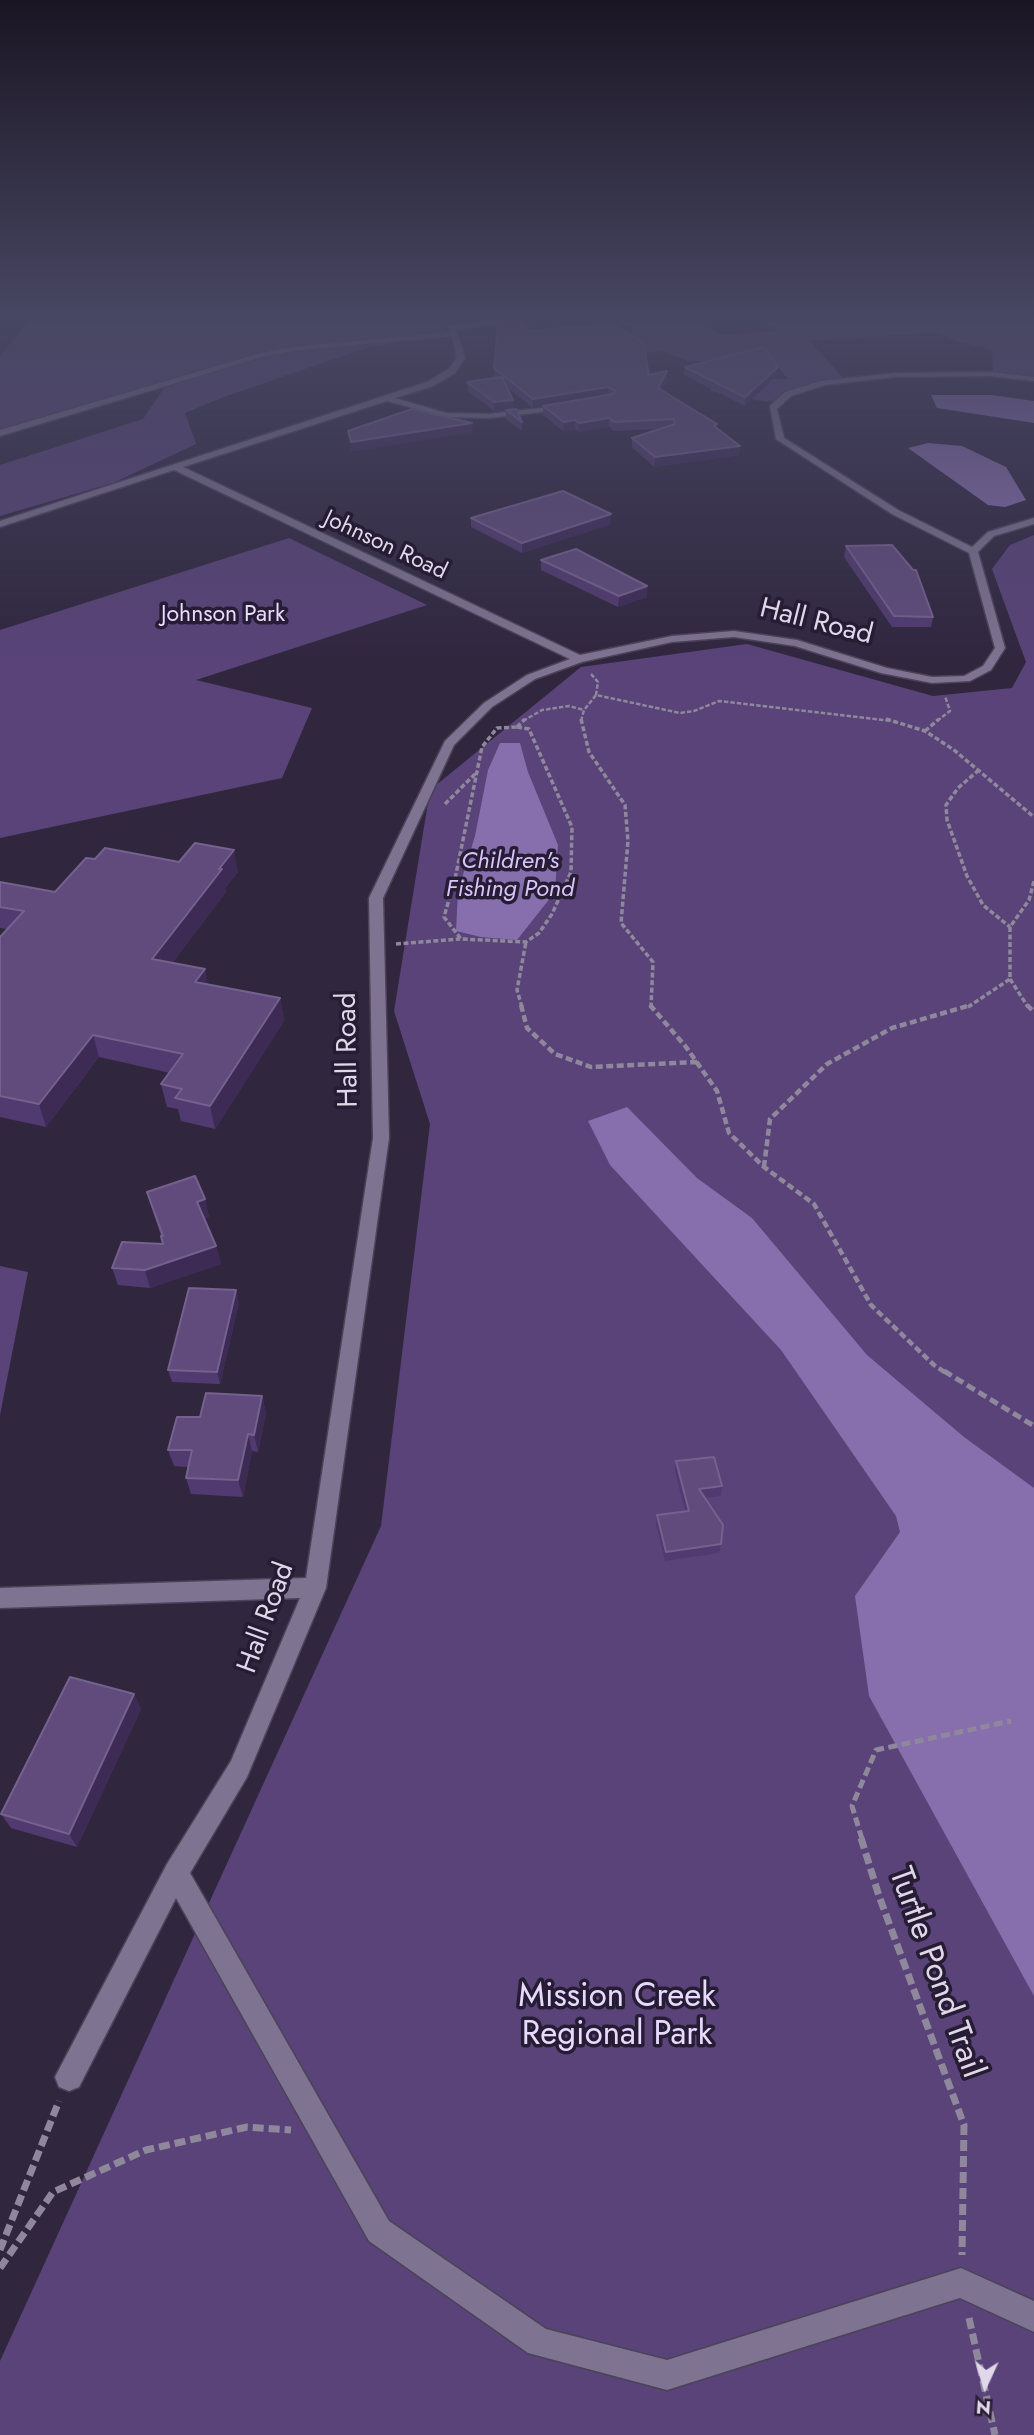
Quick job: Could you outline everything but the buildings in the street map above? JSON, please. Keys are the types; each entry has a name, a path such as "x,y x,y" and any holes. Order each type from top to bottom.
{"street":[{"path":"0,524 274,435"},
{"path":"779,435 780,439 895,512 973,551 991,534 1034,522"},
{"name":"Johnson Road","path":"175,467 579,659"},
{"name":"Hall Road","path":"69,2077 176,1873 239,1769 315,1588 381,1138 376,898 449,744 488,705 531,677 579,659 672,639 734,634 797,643 885,671 937,680 967,679 987,668 1000,648 973,551"},
{"path":"0,1598 315,1588"},
{"path":"176,1873 379,2231 539,2342 667,2375 961,2283 1034,2317"}],"path":[{"path":"925,731 950,711 937,680"},
{"path":"1034,817 954,750 925,731 881,718 719,701 694,711 680,713 596,695 584,710 580,723 589,752 625,805 628,841 621,923 653,962 650,1006 698,1062 717,1091 729,1133 764,1167 814,1204 871,1305 925,1357 1034,1426"},
{"path":"517,727 524,719 542,710 569,706 584,710"},
{"path":"377,950 409,941 461,939 526,942 539,933 552,914 571,872 572,827 529,729 498,728 482,747 455,879 444,917 461,939"},
{"path":"979,770 958,788 946,804 947,820 967,876 983,905 1010,927"},
{"path":"444,804 476,773"},
{"path":"1034,881 1029,900 1010,927 1010,979 1029,1009 1034,1012"},
{"path":"526,942 517,990 527,1028 555,1054 591,1067 698,1062"},
{"path":"764,1167 770,1119 827,1064 892,1028 969,1007 1010,979"},
{"name":"Turtle Pond Trail","path":"961,2283 964,2125 879,1896 852,1806 876,1750 1012,1721"},
{"path":"0,2250 69,2077"},
{"path":"0,2268 53,2192 146,2150 247,2127 323,2132"},
{"path":"961,2283 995,2435"}],"green space":[{"path":"94,435 193,435 196,444 113,483 0,516 0,465"},
{"name":"Mission Creek Regional Park","path":"1034,535 1034,2435 0,2435 0,2361 381,1526 430,1124 394,1011 430,790 581,667 747,644 933,696 1012,688 1026,662 992,569 1010,545"},
{"name":"Johnson Park","path":"289,538 427,605 196,680 312,708 282,778 0,838 0,630"},
{"path":"0,1266 28,1272 0,1415"}],"water":[{"path":"928,443 962,446 1006,467 1026,500 1005,507 988,505 908,448"},
{"name":"Children's Fishing Pond","path":"500,743 520,743 528,772 558,845 555,892 517,940 481,937 456,931 458,891 475,836 488,770"},
{"path":"627,1107 697,1178 752,1218 867,1355 964,1437 1034,1488 1034,1996 869,1696 855,1596 900,1532 896,1516 781,1350 610,1165 588,1121"}]}
